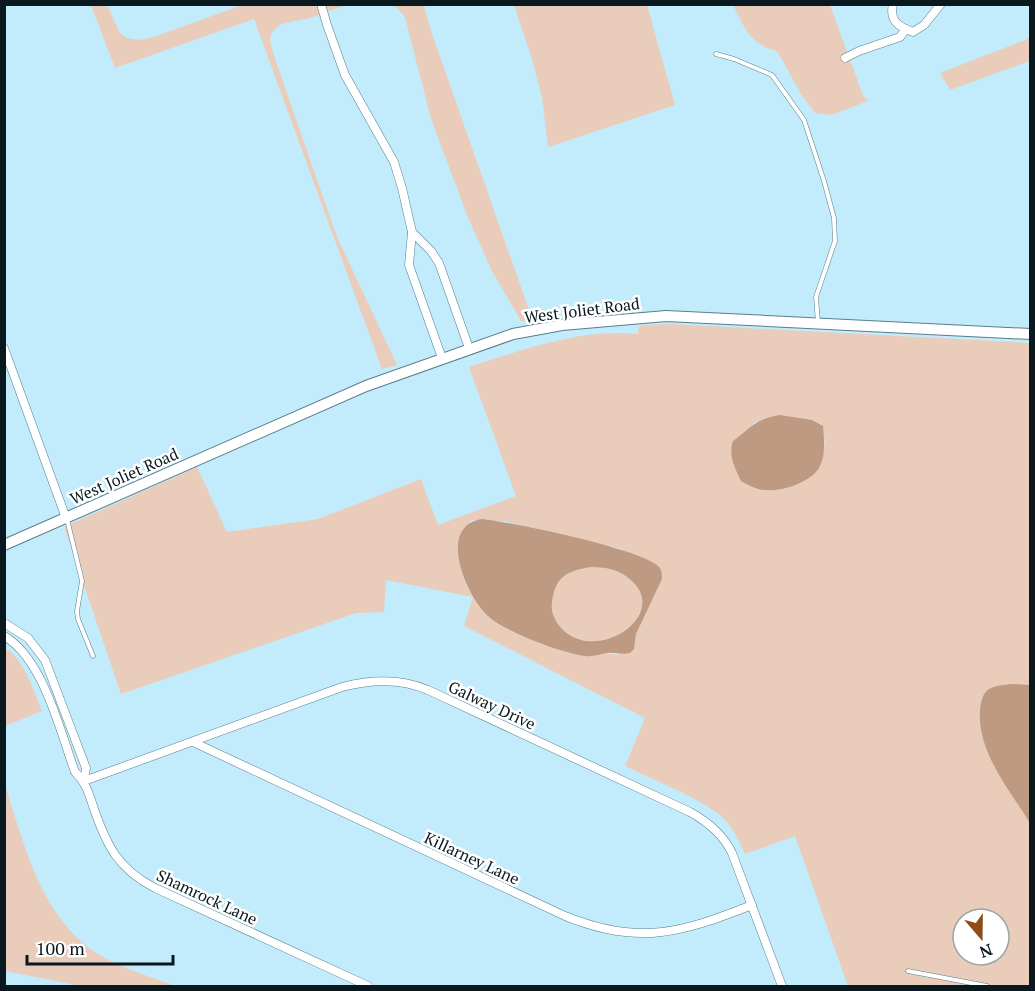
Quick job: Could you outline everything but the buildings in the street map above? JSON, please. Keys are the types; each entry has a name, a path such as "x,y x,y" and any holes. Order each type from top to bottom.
{"main road":[{"name":"West Joliet Road","path":"4,545 366,386 513,334 613,319 666,316 1030,334"}],"street":[{"path":"321,4 345,75 394,162 412,232 409,265 442,358"},
{"path":"893,4 894,21 900,28 913,32 918,30 941,4"},
{"path":"845,58 900,37 906,29"},
{"path":"412,232 431,251 439,263 469,348"},
{"path":"4,348 8,369 66,518"},
{"name":"Shamrock Lane","path":"4,623 18,631 45,660 86,768 84,781"},
{"name":"Shamrock Lane","path":"8,638 24,652 35,667 75,772 84,781 109,846 121,863 136,877 155,888 368,987"},
{"name":"Galway Drive","path":"84,781 352,684 373,681 410,683 699,816 713,826 729,845 782,987"},
{"name":"Killarney Lane","path":"193,742 565,916 603,930 641,934 676,931 703,924 752,905"}],"lane":[{"path":"716,54 772,75 804,120 834,218 835,242 816,297 818,324"},
{"path":"66,518 82,581 77,611 78,619 93,656"},
{"path":"8,638 18,631"},
{"path":"59,729 69,725"},
{"path":"908,971 987,987"}],"shaded area":[{"path":"91,5 107,5 120,33 127,38 139,40 154,37 242,5 347,5 310,18 281,24 272,32 270,40 337,237 397,365 382,369 254,19 115,68"},
{"path":"394,5 424,5 430,28 529,310 536,316 527,321 521,321 492,271 469,220 431,119 405,17"},
{"path":"514,5 647,5 675,105 548,147 542,97"},
{"path":"733,5 830,5 863,95 867,100 873,99 832,115 815,113 801,94 777,51 760,44 749,34"},
{"path":"1030,38 1030,61 950,90 940,73"},
{"path":"671,324 1030,343 1030,986 848,986 795,836 745,854 727,822 719,814 694,798 625,766 645,718 464,626 473,597 386,580 384,612 356,613 121,694 64,527 197,467 227,532 318,519 421,479 438,525 516,496 469,367 573,337 616,333 638,334 638,328 642,325","holes":["755,422 825,439 821,466 804,481 772,490 759,489 741,481 739,436","482,519 508,522 622,549 662,579 636,634 635,642 617,655 537,642 488,616 466,585 470,521"]},
{"path":"780,415 812,420 823,426 823,458 814,474 800,483 783,489 758,489 741,481 732,456 733,441 759,421"},
{"path":"482,519 546,531 629,552 659,567 662,579 636,634 634,649 627,654 611,653 588,656 575,654 534,641 507,629 488,616 471,593 460,563 458,547 460,534 468,524","holes":["591,567 619,572 633,582 641,595 642,608 636,620 626,630 598,641 582,640 568,634 558,624 552,612 554,594 559,581 568,573"]},
{"path":"591,567 619,572 633,582 641,594 642,607 636,619 613,637 598,641 582,640 568,634 561,628 552,612 554,594 559,581 568,573"},
{"path":"5,648 12,653 23,668 42,711 5,726"},
{"path":"1011,684 1030,685 1030,823 996,770 980,726 980,707 985,693 994,687"},
{"path":"4,782 38,879 64,923 82,942 103,957 175,986 81,986 5,971"}]}
